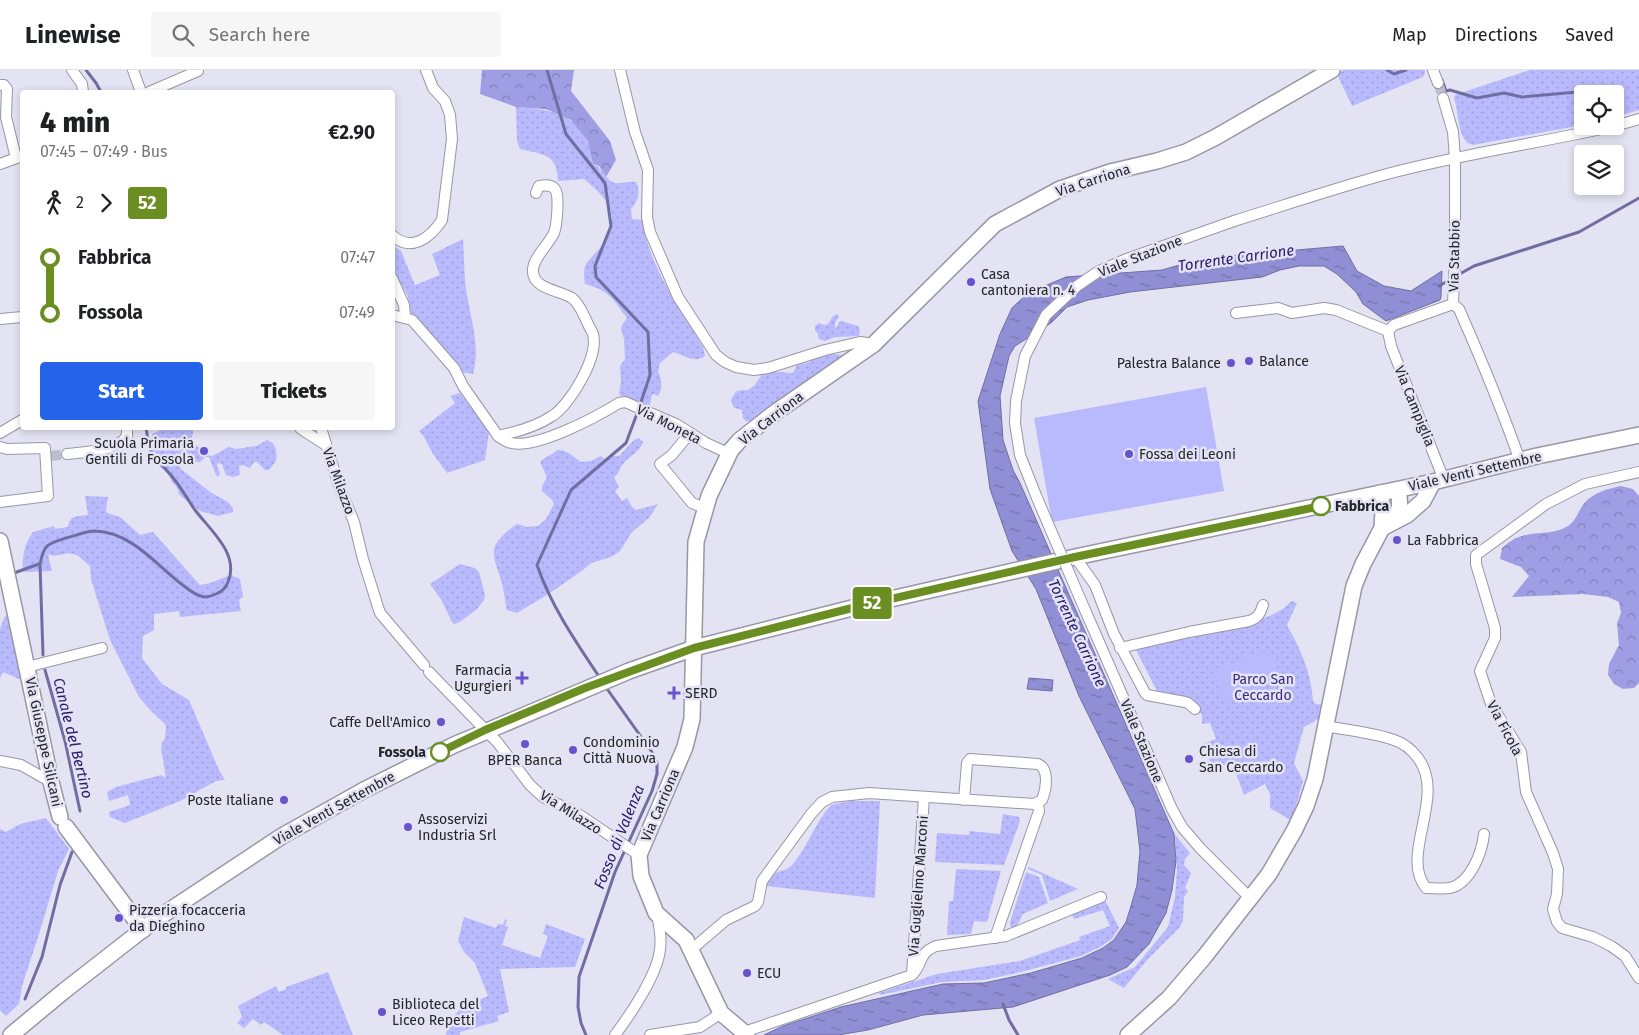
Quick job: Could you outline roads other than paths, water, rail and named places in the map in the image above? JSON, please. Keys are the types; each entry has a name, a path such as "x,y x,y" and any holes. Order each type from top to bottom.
{"main road":[{"name":"Via Carriona","path":"656,913 641,876 636,854 685,747 692,719 696,542 709,496 730,454 740,440 773,414 874,344 995,224 1060,189 1110,172 1186,152 1216,137 1332,70"},
{"name":"Viale Venti Settembre","path":"11,1035 155,920 282,836 364,790 485,730 616,676 694,648 860,606 1075,557 1380,494 1639,435"},
{"path":"1382,528 1407,514 1423,501 1438,481"},
{"path":"1128,1035 1169,998 1205,956 1269,874 1285,849 1306,806 1314,779 1354,586 1382,528 1396,516 1401,508 1398,490"},
{"path":"1380,494 1383,510 1382,528"},
{"name":"Via Giuseppe Silicani","path":"0,542 51,782 66,826 143,930"},
{"name":"Via Guglielmo Marconi","path":"656,913 683,936 721,1014 746,1033"}],"street":[{"path":"72,70 82,84 83,90"},
{"path":"133,70 140,90"},
{"path":"154,90 197,70"},
{"path":"395,236 405,244 410,244 430,234 442,220 452,139 446,101 433,88 426,70"},
{"path":"620,70 635,132 648,170 647,217 650,232 678,297 716,355 724,362 736,367 754,370 768,368 860,342 874,344"},
{"path":"1433,70 1438,83"},
{"path":"0,84 4,85 7,89 6,117 19,157 0,164"},
{"name":"Via Stabbio","path":"1443,98 1453,132 1455,159 1453,300 1459,309 1502,409 1520,461"},
{"name":"Viale Stazione","path":"1624,123 1639,119"},
{"name":"Viale Stazione","path":"1250,898 1182,828 1172,810 1037,498 1020,455 1016,416 1017,394 1025,356 1046,315 1061,300 1099,271 1124,260 1234,221 1388,174 1574,134"},
{"path":"395,315 405,316 412,320 454,368 462,386 498,436 517,432 536,424 563,408 589,365 593,335 577,303 569,297 538,284 534,277 535,261 547,246 555,230 557,214 556,191 551,186 544,185 539,186 536,192"},
{"path":"395,285 404,305 405,316"},
{"path":"1236,313 1278,308 1292,313 1324,308 1336,310 1388,331 1394,325 1453,300"},
{"path":"0,319 20,316"},
{"name":"Via Campiglia","path":"1388,331 1391,346 1438,481"},
{"name":"Via Moneta","path":"498,436 509,443 521,443 558,435 619,403 625,402 676,424 706,443 730,454"},
{"path":"0,502 48,496 48,456 45,448 7,449 0,445 3,432 20,421"},
{"path":"68,454 98,450 119,444 127,436 127,430"},
{"path":"303,430 326,445"},
{"name":"Via Milazzo","path":"322,430 339,486 354,522 380,613 426,668 498,743 530,785 543,796 578,814 636,854"},
{"path":"690,434 672,455 660,464 692,503 705,508"},
{"name":"Via Ficola","path":"1639,472 1585,484 1546,504 1476,555 1476,564 1495,628 1495,638 1480,671 1490,704 1521,752 1526,792 1553,853 1558,869 1558,884 1553,908 1554,917 1562,928 1593,937 1625,956 1639,978"},
{"path":"1075,557 1095,585 1120,648 1147,695 1185,702 1194,709"},
{"path":"1120,648 1189,632 1250,621 1261,613 1263,605"},
{"name":"Via Giuseppe Silicani","path":"27,667 102,648"},
{"path":"1326,726 1394,740 1406,745 1424,766 1428,794 1418,852 1417,870 1420,880 1426,888 1452,887 1461,881 1470,872 1483,848 1484,834"},
{"path":"964,800 967,763 970,759 1043,765 1046,774 1044,795 1038,803 1039,811 995,938"},
{"path":"0,761 21,765 51,782"},
{"name":"Via Guglielmo Marconi","path":"691,950 726,920 755,906 758,902 762,881 811,814 822,802 843,795 869,793 1038,803"},
{"name":"Via Guglielmo Marconi","path":"912,975 924,797"},
{"name":"Via Guglielmo Marconi","path":"746,1033 912,975 928,949 936,946 1006,936 1101,897"},
{"name":"Via Carriona","path":"615,1035 630,1015 652,975 660,951 660,932 656,913"},
{"path":"650,1035 700,1027 721,1014"}],"water":[{"path":"1343,246 1357,271 1384,286 1411,291 1442,271 1440,300 1386,321 1363,304 1356,292 1337,274 1324,266 1299,266 1280,270 1262,277 1130,292 1088,300 1067,307 1051,323 1015,346 1009,356 1000,396 1003,440 1013,470 1174,834 1176,861 1172,890 1166,913 1149,944 1127,967 1110,975 1013,1007 923,1015 868,1030 838,1035 764,1035 783,1026 841,1007 943,984 984,983 1031,973 1082,958 1103,948 1114,940 1126,922 1137,885 1140,851 1135,809 1079,696 1036,589 1012,551 990,489 978,401 1000,334 1012,308 1028,293 1066,277 1162,270 1204,258"},
{"path":"1029,678 1053,680 1052,691 1027,689"}],"waterway":[{"name":"Canale del Bertino","path":"86,70 100,90"},
{"name":"Fosso di Valenza","path":"547,70 566,134 605,183 611,226 595,266 596,277 648,332 650,375 640,405"},
{"path":"1387,70 1394,74 1406,70"},
{"path":"1442,80 1446,91 1450,90 1477,98 1504,93 1522,97 1574,92"},
{"name":"Torrente Carrione","path":"1456,276 1474,266 1579,232 1639,198"},
{"name":"Torrente Carrione","path":"1439,286 1451,279"},
{"name":"Fosso di Valenza","path":"600,678 573,637 549,595 537,565 571,490 626,443 638,411"},
{"name":"Canale del Bertino","path":"43,655 40,564 43,552 47,546 54,542 88,532 108,533 121,537 143,551 193,593 206,597 220,592 227,584 231,572 227,552 177,483 150,450 146,430"},
{"path":"14,573 39,564"},
{"name":"Canale del Bertino","path":"45,670 65,741 80,811"},
{"name":"Fosso di Valenza","path":"586,1035 581,1023 578,1007 579,977 615,872 652,791 657,774 657,763 654,755 605,686"},
{"name":"Canale del Bertino","path":"25,999 42,957 60,885 72,852"},
{"path":"1003,1004 1009,1020 1018,1035"}],"tunnel":[{"path":"1438,83 1443,98"},
{"path":"51,456 67,454"}],"place":[{"name":"Casa cantoniera n. 4","path":"971,282"},
{"name":"Balance","path":"1249,361"},
{"name":"Palestra Balance","path":"1231,363"},
{"name":"Scuola Primaria Gentili di Fossola","path":"204,451"},
{"name":"Fossa dei Leoni","path":"1129,454"},
{"name":"Fabbrica","path":"1321,506"},
{"name":"La Fabbrica","path":"1397,540"},
{"name":"Farmacia Ugurgieri","path":"522,678"},
{"name":"SERD","path":"674,693"},
{"name":"Caffe Dell'Amico","path":"441,722"},
{"name":"BPER Banca","path":"525,744"},
{"name":"Condominio Città Nuova","path":"573,750"},
{"name":"Fossola","path":"440,752"},
{"name":"Chiesa di San Ceccardo","path":"1189,759"},
{"name":"Poste Italiane","path":"284,800"},
{"name":"Assoservizi Industria Srl","path":"408,827"},
{"name":"Pizzeria focacceria da Dieghino","path":"119,918"},
{"name":"ECU","path":"747,973"},
{"name":"Biblioteca del Liceo Repetti","path":"382,1012"}],"park label":[{"name":"Parco San Ceccardo","path":"1263,688"}]}
